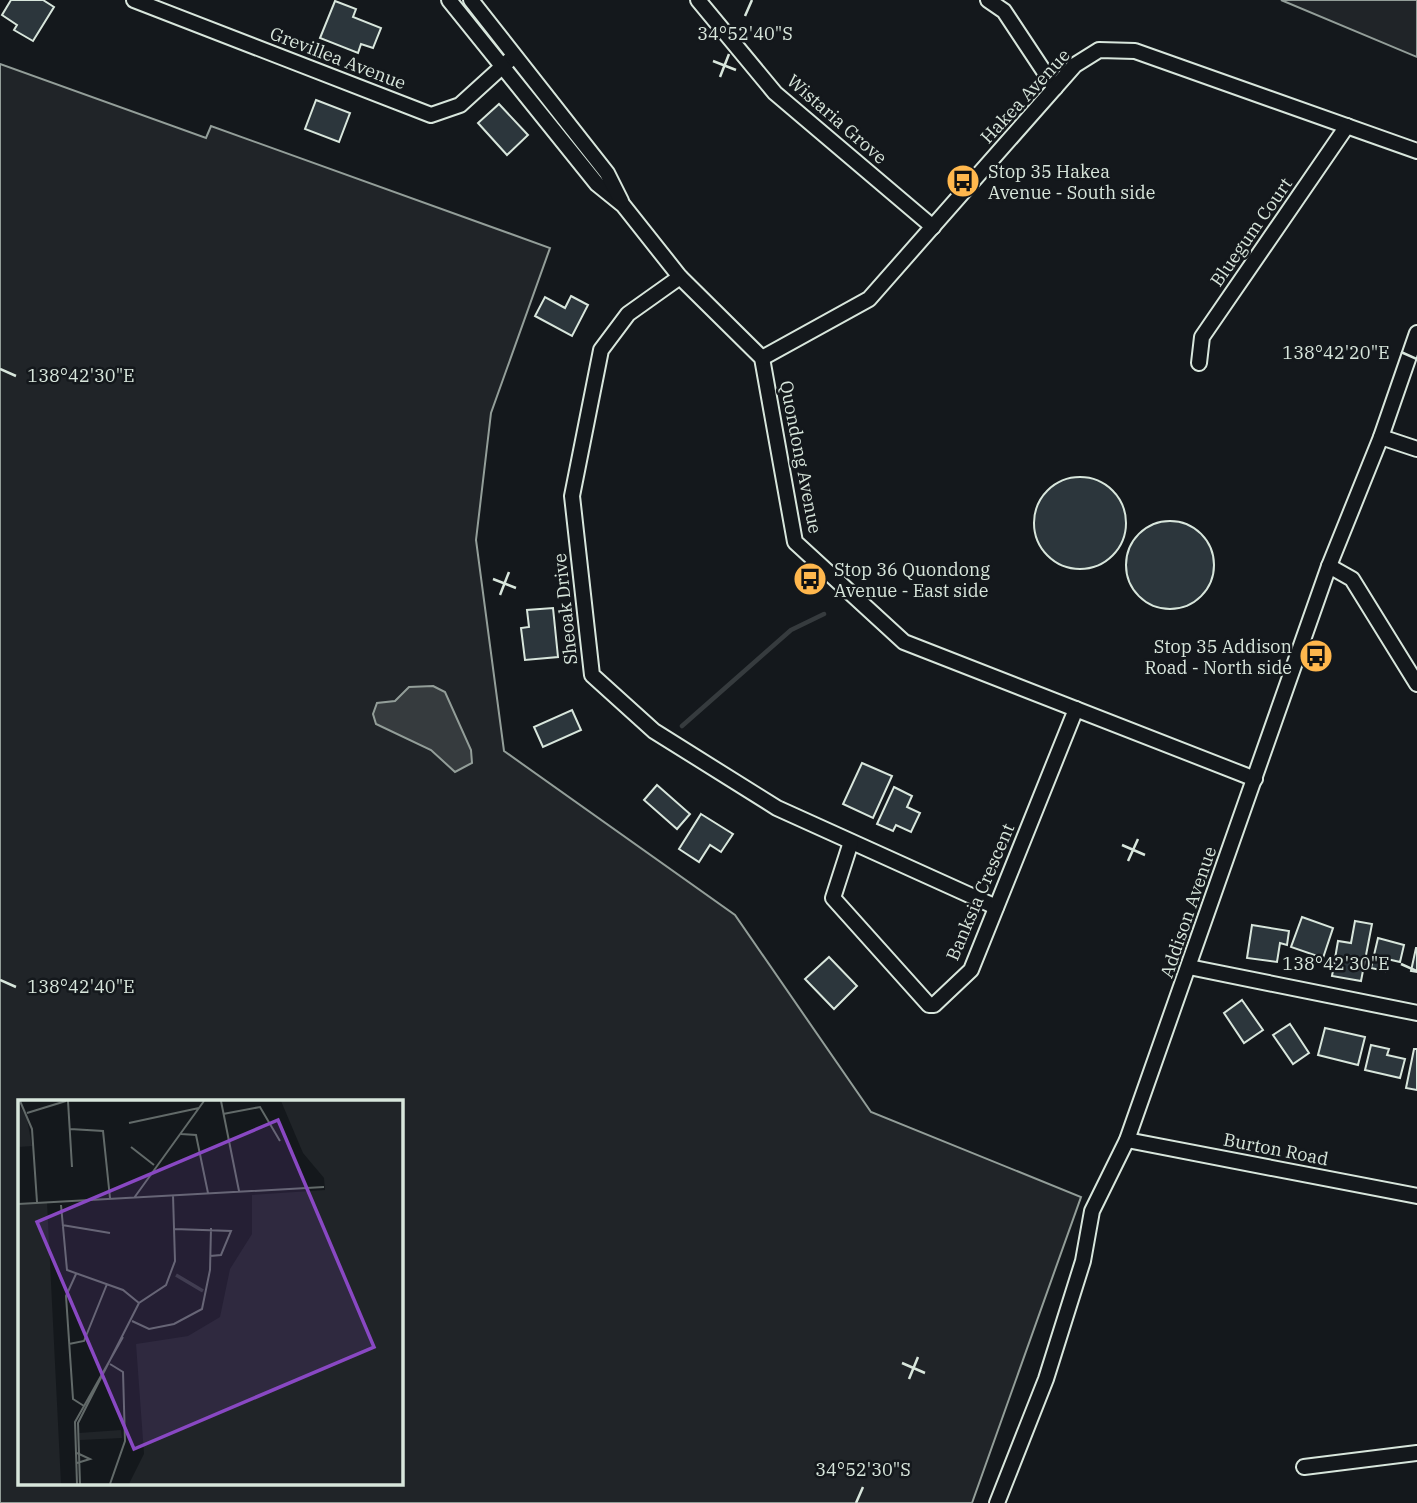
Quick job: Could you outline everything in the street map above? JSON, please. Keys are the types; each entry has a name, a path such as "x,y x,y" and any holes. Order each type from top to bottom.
{"street":[{"name":"Grevillea Avenue","path":"134,0 431,115 460,106 514,56"},
{"path":"450,0 597,184 623,205"},
{"path":"471,0 607,173 623,205 680,277 762,358"},
{"name":"Wistaria Grove","path":"698,0 775,93 933,227"},
{"path":"988,0 1004,11 1055,88"},
{"name":"Hakea Avenue","path":"762,358 869,299 1075,65 1099,50 1135,51 1417,151"},
{"name":"Bluegum Court","path":"1199,363 1202,337 1347,127"},
{"name":"Sheoak Drive","path":"680,277 628,314 601,349 572,496 592,675 654,731 777,808 996,907"},
{"name":"Addison Avenue","path":"997,1503 1046,1379 1083,1261 1092,1211 1127,1140 1329,566 1381,437 1417,333"},
{"name":"Quondong Avenue","path":"762,358 795,542 905,642 1255,779"},
{"path":"1381,437 1417,449"},
{"path":"1329,566 1352,579 1417,684"},
{"name":"Banksia Crescent","path":"851,842 833,898 929,1005 934,1004 971,970 1076,709"},
{"path":"1189,967 1417,1013"},
{"name":"Burton Road","path":"1127,1140 1417,1196"},
{"path":"1304,1467 1417,1452"}],"shaded area":[{"path":"1281,0 1417,0 1417,57"},
{"path":"0,64 206,138 211,126 550,248 491,413 476,540 504,751 735,915 871,1112 1081,1197 972,1503 0,1503"},
{"path":"433,686 445,692 471,750 472,763 455,772 431,750 376,724 373,714 377,703 395,701 409,687"}],"building":[{"path":"11,0 43,0 54,7 33,41 14,30 17,25 2,15"},
{"path":"335,1 356,9 353,17 381,28 373,48 361,44 358,53 320,38"},
{"path":"316,100 350,113 339,142 305,129"},
{"path":"499,104 528,135 507,155 478,123"},
{"path":"571,296 588,305 572,336 535,316 545,297 565,308"},
{"path":"1080,477 1098,480 1113,490 1123,505 1126,523 1123,541 1113,556 1098,566 1080,569 1062,566 1047,556 1037,541 1034,523 1037,505 1047,490 1062,480"},
{"path":"1170,521 1195,528 1207,540 1214,565 1207,590 1195,602 1170,609 1145,602 1133,590 1126,565 1133,540 1145,528"},
{"path":"553,608 558,657 525,660 521,628 529,627 527,610"},
{"path":"572,710 581,730 543,747 534,727"},
{"path":"862,763 892,776 873,818 843,804"},
{"path":"657,785 690,814 677,829 644,800"},
{"path":"894,787 912,796 907,807 920,813 911,832 896,825 893,831 877,824"},
{"path":"701,814 733,834 721,852 710,845 699,862 679,849"},
{"path":"1302,917 1333,928 1323,958 1291,947"},
{"path":"1355,921 1372,924 1361,981 1332,976 1338,941 1351,943"},
{"path":"1252,925 1289,931 1287,945 1280,943 1277,962 1247,958"},
{"path":"1378,938 1404,945 1400,962 1387,959 1385,971 1371,968"},
{"path":"1417,948 1417,972 1411,971"},
{"path":"829,957 857,986 834,1009 805,979"},
{"path":"1242,1000 1263,1030 1244,1043 1224,1013"},
{"path":"1290,1024 1309,1053 1293,1064 1273,1035"},
{"path":"1325,1028 1365,1037 1358,1065 1318,1055"},
{"path":"1371,1045 1389,1049 1387,1055 1405,1059 1400,1078 1365,1070"},
{"path":"1414,1049 1417,1049 1417,1090 1406,1088"}],"waterway":[{"path":"682,726 791,630 824,614"}],"place":[{"name":"Stop 35 Hakea Avenue - South side","path":"963,181"},
{"name":"Stop 36 Quondong Avenue - East side","path":"810,579"},
{"name":"Stop 35 Addison Road - North side","path":"1316,656"}]}
